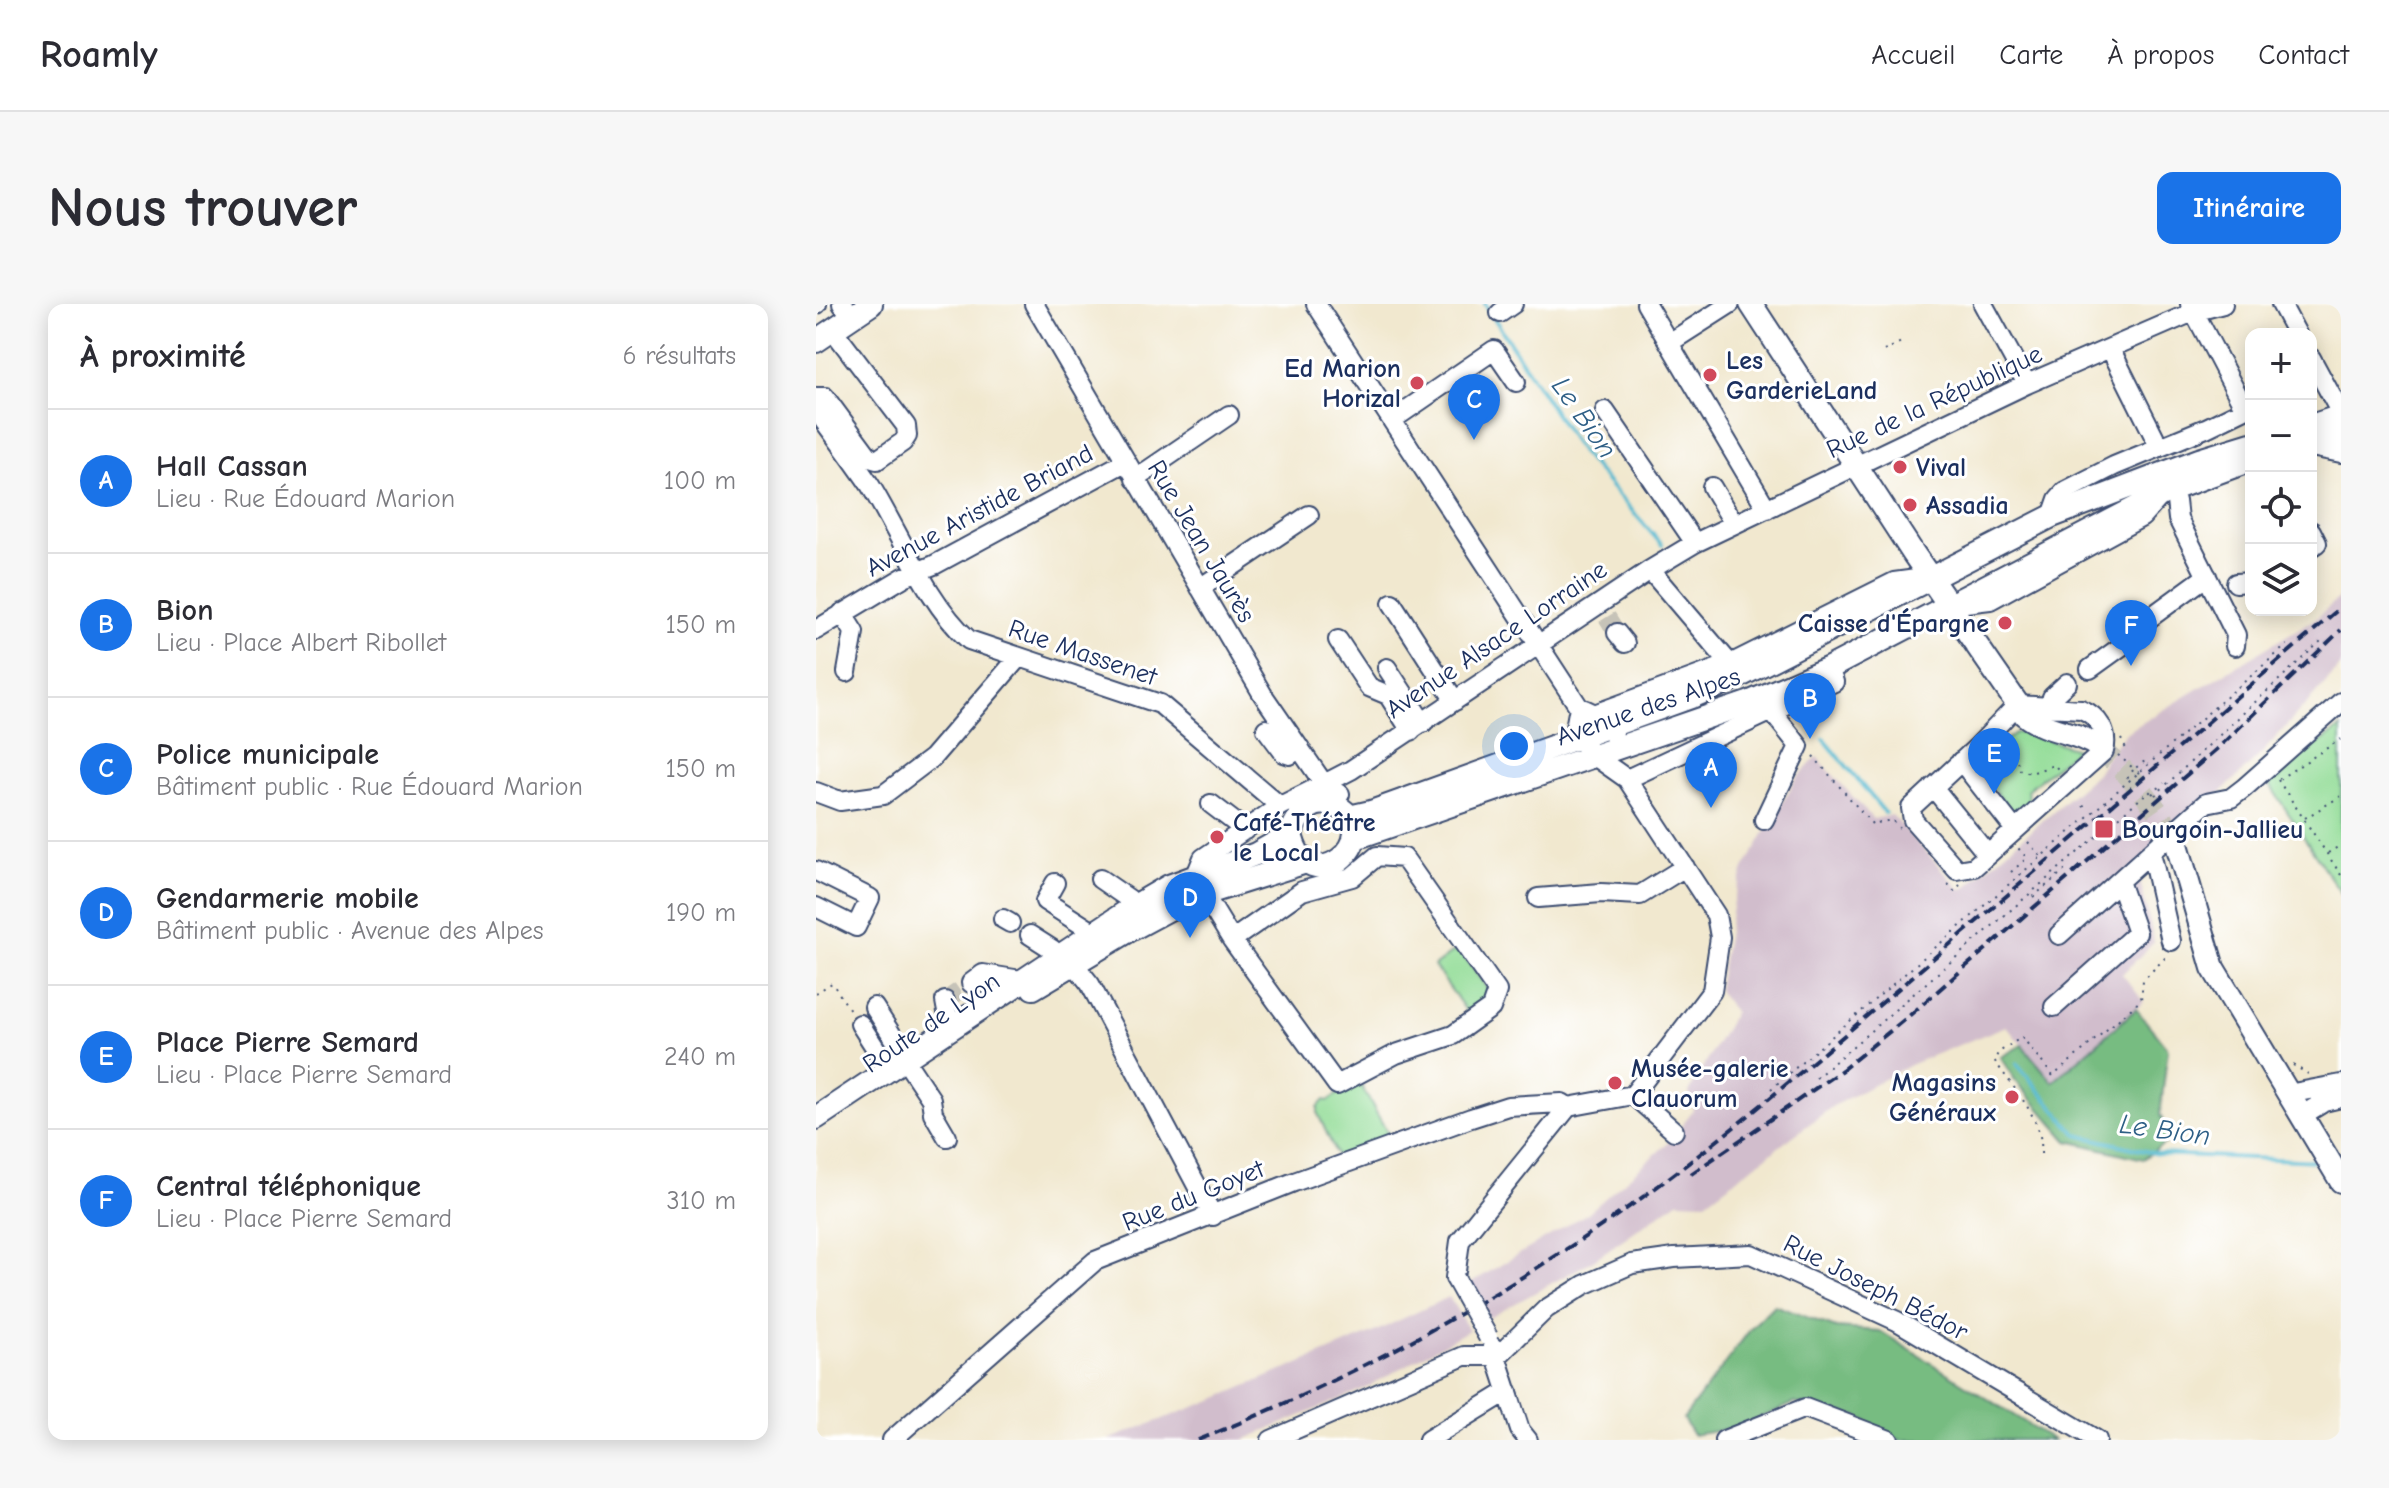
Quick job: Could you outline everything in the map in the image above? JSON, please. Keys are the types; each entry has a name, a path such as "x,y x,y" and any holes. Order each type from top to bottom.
{"main road":[{"path":"1751,304 2017,705 2040,726 2087,738 2101,748"},
{"path":"824,335 855,308"},
{"path":"2317,424 2341,416"},
{"name":"Avenue des Alpes","path":"1080,960 1155,916 1200,884 1291,834 1295,821 1304,810 1337,807 1586,746 1601,723 1691,697 1736,678 2043,520 2199,460 2245,446"},
{"name":"Avenue des Alpes","path":"1601,723 1748,703 1829,668 2219,470 2245,462"},
{"name":"Avenue des Alpes","path":"1950,605 1965,579 1980,567 2018,547 2043,520"},
{"name":"Avenue des Alpes","path":"1200,884 1306,862 1321,867 1336,864 1349,854 1337,807"},
{"path":"1291,834 1295,850 1306,862"},
{"path":"2176,841 2213,968 2338,1176"},
{"name":"Avenue Alsace Lorraine","path":"902,1064 950,1028 1127,911 1169,886 1200,884"},
{"name":"Route de Lyon","path":"816,1121 902,1064 1080,960"}],"street":[{"name":"Rue Jean Jaurès","path":"1034,304 1263,695 1337,807"},
{"path":"1316,304 1539,645 1623,754 1625,776"},
{"path":"1646,304 1767,509"},
{"path":"1669,343 1730,304"},
{"path":"1983,304 2027,384"},
{"name":"Rue de la République","path":"1672,555 2191,308 2223,304"},
{"path":"2281,304 2294,328"},
{"name":"Avenue des Alpes","path":"2043,520 2065,491 2245,409 2191,308"},
{"path":"816,397 825,397 870,458 877,460 907,436 906,426 824,335"},
{"path":"2110,348 2159,446"},
{"path":"1392,420 1494,350 1516,382"},
{"path":"2317,369 2338,408 2341,407"},
{"name":"Rue Massenet","path":"816,410 870,486 918,571 955,628 969,640 1160,704 1280,806"},
{"path":"1605,411 1695,543"},
{"path":"1135,479 1229,415"},
{"path":"2206,428 2226,441 2245,443"},
{"name":"Avenue Aristide Briand","path":"816,630 918,571 1125,462"},
{"path":"1712,487 1734,524"},
{"path":"2169,495 2178,519 2229,581 2235,646"},
{"path":"1200,588 1309,515"},
{"name":"Avenue Alsace Lorraine","path":"1200,884 1203,858 1280,806 1337,807 1351,770 1539,645 1612,624 1650,570 1672,555"},
{"path":"1650,570 1730,664"},
{"name":"Avenue des Alpes","path":"1601,723 1730,664 1894,582 1931,577"},
{"path":"2090,669 2133,638 2129,633 2229,581"},
{"path":"1392,603 1455,701"},
{"path":"842,613 854,632 847,672"},
{"path":"1338,640 1369,687 1388,695 1417,727"},
{"path":"816,792 840,801 883,795 932,758 1018,658"},
{"path":"1387,668 1417,727"},
{"path":"1625,776 1834,682 1829,668"},
{"path":"2058,708 2052,697 2067,683"},
{"path":"2059,935 2206,803 2231,798 2271,769 2341,702"},
{"path":"2017,705 2058,708 2081,709 2091,713 2099,721 2107,741 1974,867 1957,870 1913,820 1911,808 2017,705"},
{"path":"1764,820 1799,746 1772,712"},
{"path":"1601,723 1575,728 1586,746 1625,776 1716,915 1720,937 1712,991 1633,1095 1674,1131"},
{"path":"1266,729 1284,753 1290,755 1300,748"},
{"path":"1961,761 2015,830"},
{"path":"1933,787 1987,854"},
{"path":"1211,804 1245,830"},
{"path":"2151,852 2171,941"},
{"path":"1200,884 1232,940 1337,1085 1396,1054 1453,1035 1491,1008 1497,991 1404,858 1377,856 1352,877 1302,891 1232,940"},
{"path":"1538,898 1601,893 1640,895 1685,867"},
{"path":"816,871 870,898 856,927 816,907"},
{"path":"1100,879 1129,899 1127,911"},
{"path":"2054,1007 2137,933 2119,881"},
{"path":"1055,883 1045,901 1093,932"},
{"name":"Avenue Alsace Lorraine","path":"1080,960 1082,948 1127,911"},
{"path":"1090,984 1092,966 1140,933 1155,916"},
{"path":"1030,935 1052,949 1057,956"},
{"path":"1080,960 1078,969 1090,984 1213,1216"},
{"path":"971,983 983,974 1021,980"},
{"path":"945,1001 950,1028"},
{"path":"874,1007 902,1064"},
{"path":"860,1024 902,1064 931,1099 933,1113 947,1137"},
{"path":"2288,1094 2341,1084"},
{"name":"Rue du Goyet","path":"892,1440 1095,1261 1294,1182 1508,1106 1562,1103 1568,1107 1633,1095"},
{"path":"2301,1116 2324,1102 2341,1098"},
{"path":"1528,1440 1520,1430 1498,1356 1455,1278 1460,1241 1568,1107"},
{"name":"Rue Joseph Bédor","path":"1498,1356 1546,1309 1584,1285 1632,1264 1674,1258 1751,1254 1897,1321 2097,1440"},
{"path":"1271,1440 1464,1356 1498,1356"},
{"path":"1428,1440 1508,1391"},
{"path":"1724,1440 1805,1408 1889,1440"}],"path":[{"path":"1884,351 1903,341"},
{"path":"2149,791 2154,796 2321,641"},
{"path":"1771,1089 2287,645"},
{"path":"2341,739 2278,780 2341,875"},
{"path":"2012,746 2020,770 2031,773 2046,769"},
{"path":"2101,748 2120,756 2139,773"},
{"path":"2127,778 2145,761"},
{"path":"2149,791 2152,794 2164,783"},
{"path":"1816,1078 2149,791"},
{"path":"2304,819 2341,796"},
{"path":"2083,807 2087,804"},
{"path":"2012,871 2027,858 2016,846 2025,839 2041,857"},
{"path":"2327,853 2341,845"},
{"path":"2336,867 2341,864"},
{"path":"2034,897 2066,869 2063,866"},
{"path":"2041,1154 2043,1139 2025,1104 1994,1060 1999,1052 2022,1037 2053,1076 2141,1000 2143,980 2169,954 2171,941"},
{"path":"816,993 832,983 860,1024"},
{"path":"2294,1065 2305,1071 2317,1087"}],"shaded area":[{"path":"2341,596 2341,666 2260,755 2138,872 2154,942 2122,974 2144,1002 2053,1082 2006,1026 1912,1064 1833,1106 1706,1202 1678,1201 1592,1261 1489,1318 1469,1284 1588,1213 1668,1143 1694,1110 1689,1092 1734,1013 1718,990 1733,901 1744,869 1796,779 1817,757 1873,819 1892,815 1959,888 1964,889 2097,773 2110,751 2127,732 2316,618"},
{"path":"1449,1297 1469,1330 1364,1389 1244,1440 1108,1440 1370,1334"}],"green space":[{"path":"2341,728 2341,894 2266,779"},
{"path":"2015,733 2025,733 2077,749 2027,790 2029,803 2014,816 1984,776 1995,749"},
{"path":"1458,948 1494,998 1470,1016 1434,966"},
{"path":"2136,1009 2168,1049 2160,1114 2170,1140 2143,1159 2068,1141 2015,1080 2001,1057 2022,1045 2053,1082"},
{"path":"1358,1080 1391,1139 1338,1158 1318,1114 1318,1107 1324,1100 1328,1101"},
{"path":"1774,1305 1836,1328 1880,1331 2053,1440 1900,1440 1857,1416 1795,1403 1735,1428 1693,1435 1683,1419 1753,1326"}],"waterway":[{"name":"Le Bion","path":"1485,304 1577,447 1662,545"},
{"name":"Le Bion","path":"1824,739 1885,813"},
{"name":"Le Bion","path":"2017,1064 2077,1135 2158,1154 2319,1161"}],"tunnel":[{"path":"1607,617 1617,633"},
{"path":"2097,746 2141,790 2176,841"},
{"path":"945,1001 971,983"}],"railway":[{"path":"1198,1440 1317,1388 1434,1329 1546,1262 1654,1189 1810,1064 2341,607"},
{"path":"1691,1174 1842,1070 1910,1015 2220,746 2341,630"}],"place":[{"name":"Les GarderieLand","path":"1710,375"},
{"name":"Ed Marion Horizal","path":"1417,383"},
{"name":"Police municipale","path":"1474,440"},
{"name":"Vival","path":"1900,467"},
{"name":"Assadia","path":"1910,505"},
{"name":"Caisse d'Épargne","path":"2005,623"},
{"name":"Central téléphonique","path":"2131,666"},
{"name":"Bion","path":"1810,739"},
{"name":"Place Pierre Semard","path":"1994,794"},
{"name":"Hall Cassan","path":"1711,808"},
{"name":"Bourgoin-Jallieu","path":"2104,829"},
{"name":"Café-Théâtre le Local","path":"1217,837"},
{"name":"Gendarmerie mobile","path":"1190,938"},
{"name":"Musée-galerie Clauorum","path":"1615,1083"},
{"name":"Magasins Généraux","path":"2012,1097"}]}
